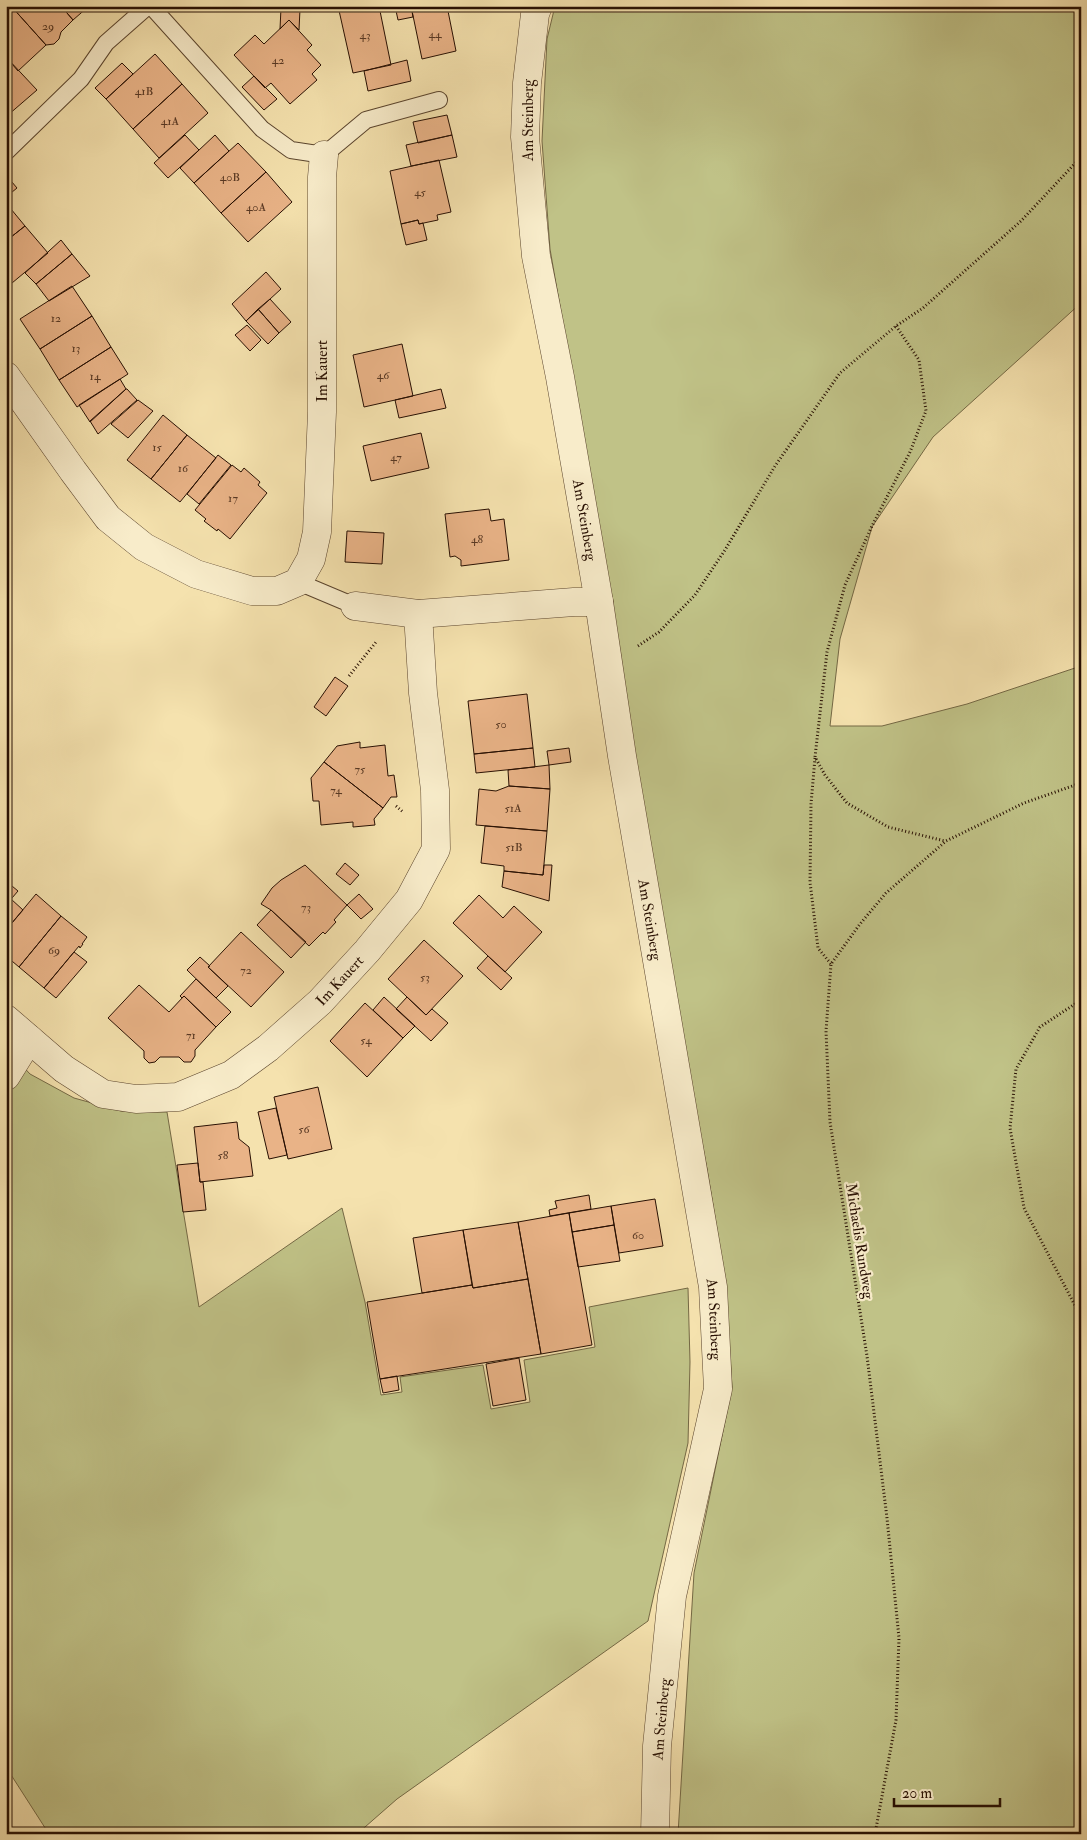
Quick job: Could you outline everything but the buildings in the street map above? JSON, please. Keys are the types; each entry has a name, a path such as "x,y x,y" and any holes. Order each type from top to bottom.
{"street":[{"name":"Am Steinberg","path":"538,6 535,14 526,84 526,137 536,256 560,377 599,602 622,756 713,1288 718,1389 672,1596 657,1746 655,1834"},
{"name":"Im Kauert","path":"298,582 311,560 317,532 322,412 322,178 324,155"},
{"path":"6,376 108,518 144,547 196,574 252,591 277,591 298,582"},
{"path":"355,606 385,608 418,614 574,602 599,602"},
{"name":"Im Kauert","path":"6,1019 64,1069 103,1094 136,1099 178,1097 231,1075 268,1048 320,1002 409,900 436,849 435,790 422,693 418,614"},
{"path":"6,1076 29,1039"}],"lane":[{"path":"6,152 81,79 106,44 150,6 262,129 292,150 324,155 366,120 439,100"},
{"path":"298,582 355,606"}],"path":[{"path":"608,666 659,632 695,594 725,550 776,466 840,373 896,326 923,308 1021,221 1081,157"},
{"path":"832,964 818,948 810,882 811,804 827,652 845,585 872,526 910,452 926,411 919,360 896,326"},
{"path":"350,676 382,634 385,608"},
{"path":"815,758 825,776 847,803 888,827 946,841"},
{"name":"Michaelis Rundweg","path":"875,1834 896,1720 899,1638 887,1518 867,1356 830,1122 826,1031 832,964 860,924 886,893 946,841 1024,803 1081,783"},
{"path":"1081,1000 1040,1027 1016,1069 1010,1128 1024,1208 1081,1316"}],"green space":[{"path":"555,6 1081,6 1081,303 933,437 872,527 840,639 830,726 882,726 967,704 1081,666 1081,1834 678,1834 694,1573 732,1387 725,1279 707,1169 645,849 621,657 550,249 542,141 547,39"},
{"path":"17,1060 30,1074 74,1098 121,1111 167,1112 199,1307 342,1208 365,1302 381,1395 402,1392 400,1377 483,1365 491,1409 530,1402 524,1360 595,1347 589,1307 688,1288 690,1362 688,1443 648,1621 397,1799 357,1834 49,1834 6,1767 6,1076"}]}
